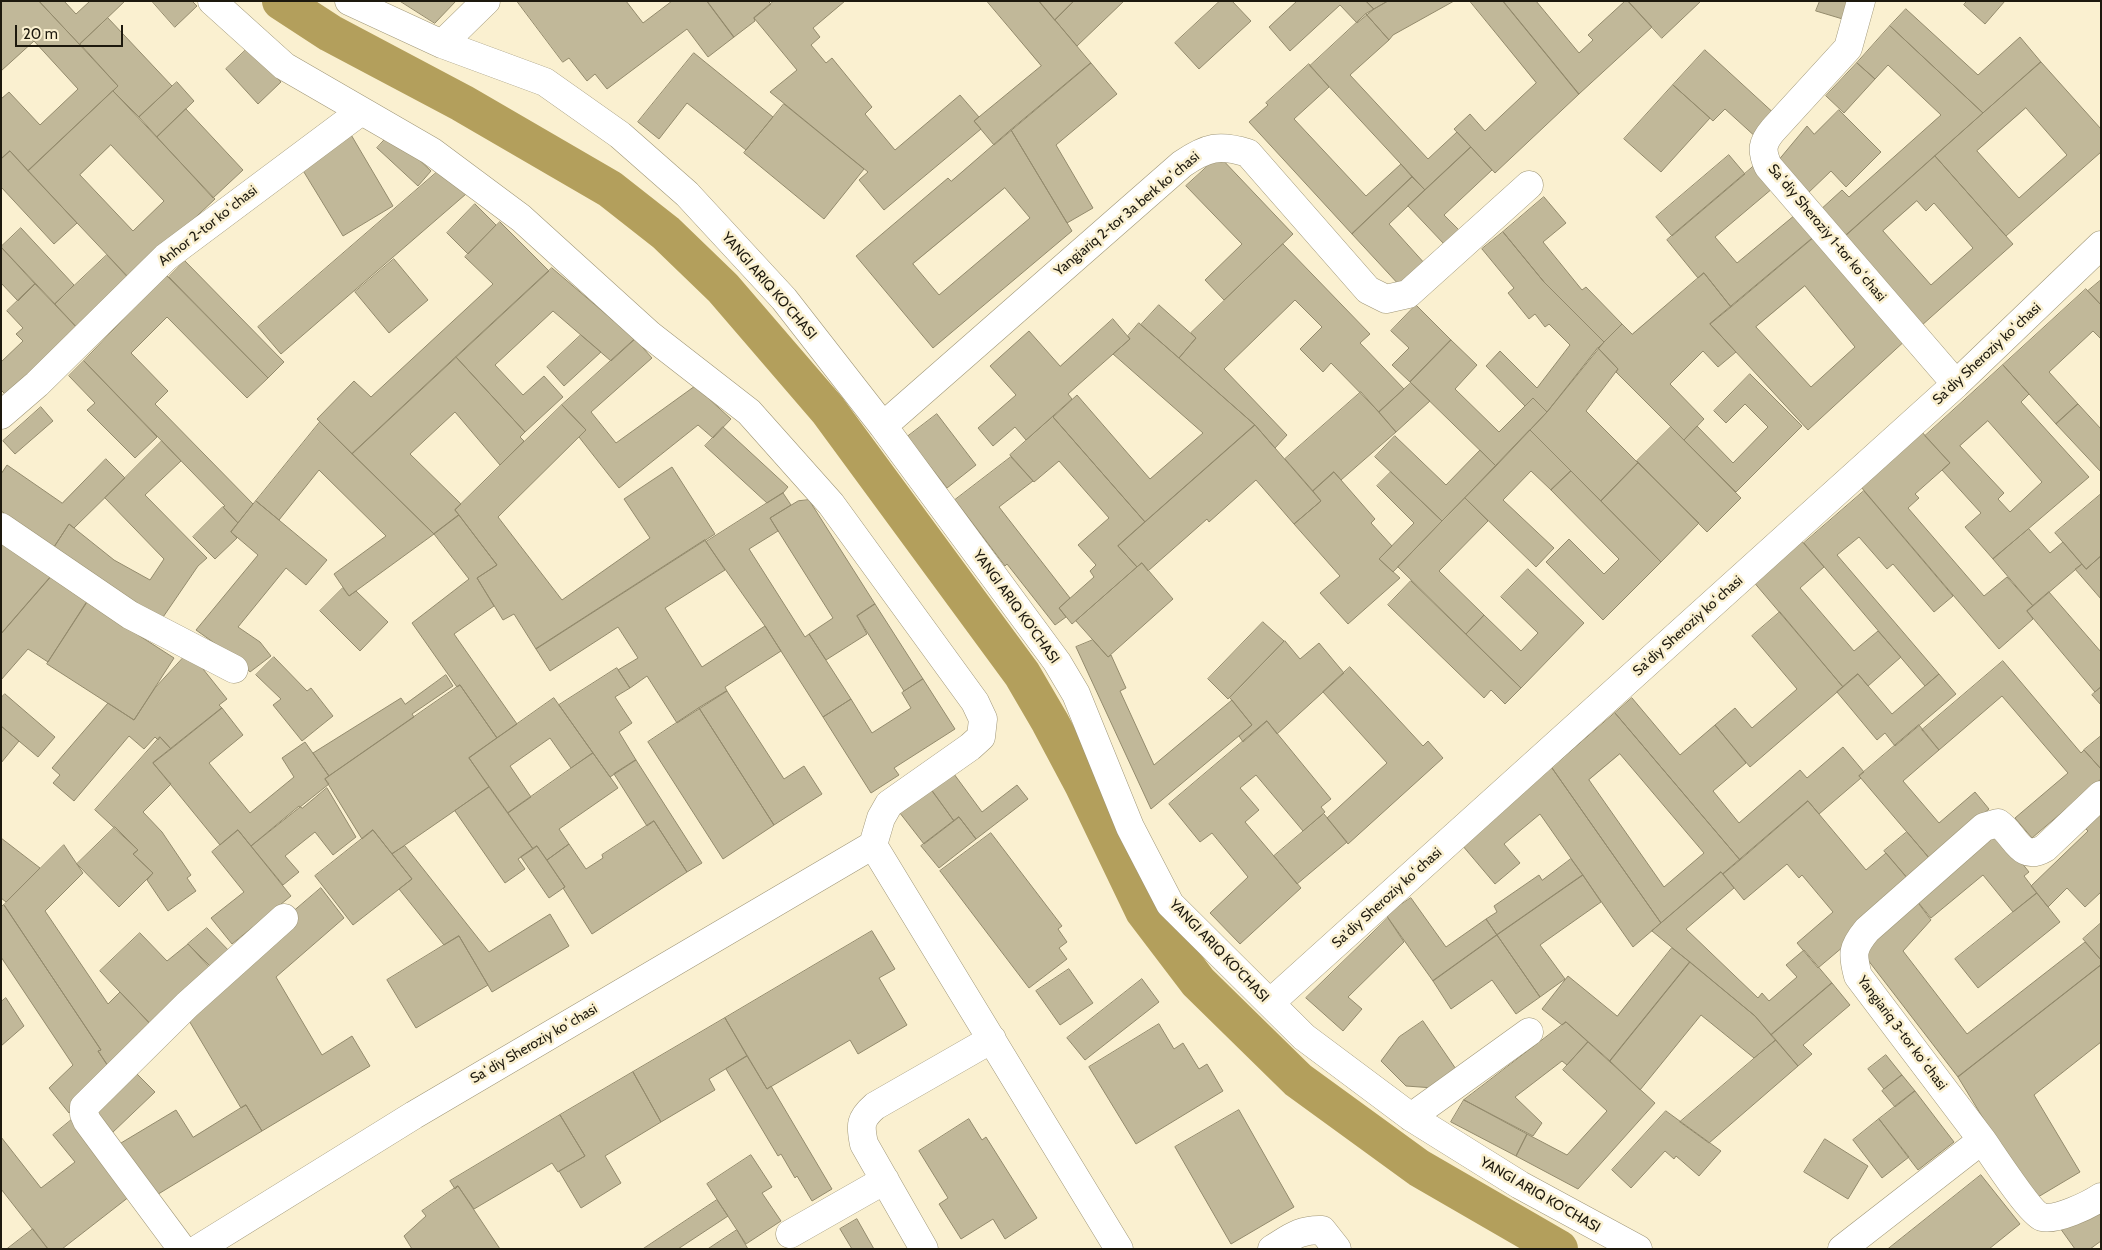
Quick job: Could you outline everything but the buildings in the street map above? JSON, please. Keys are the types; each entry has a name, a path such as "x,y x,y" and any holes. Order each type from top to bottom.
{"street":[{"path":"212,1 284,66 360,112 431,151 521,218 650,335 749,412 831,504 975,702 983,719 981,737 970,747 889,804 881,818 873,844 1119,1249"},
{"name":"YANGI ARIQ KO‘CHASI","path":"349,1 442,44 545,82 620,135 687,194 784,299 882,426 1057,662 1076,694 1130,827 1170,904 1304,1037 1410,1117 1520,1186 1638,1249"},
{"path":"442,44 486,1"},
{"name":"Saʻdiy Sheroziy 1-tor koʻchasi","path":"1861,1 1848,48 1773,130 1765,140 1763,154 1768,166 1956,384"},
{"name":"Anhor 2-tor koʻchasi","path":"1,415 37,384 166,256 360,112"},
{"name":"Yangiariq 2-tor 3a berk koʻchasi","path":"882,426 1182,164 1201,151 1229,147 1248,153 1368,290 1386,299 1408,294 1529,186"},
{"name":"Saʼdiy Sheroziy koʻchasi","path":"1270,1003 1956,384 2101,245"},
{"path":"1,527 130,615 234,669"},
{"name":"Yangiariq 3-tor koʻchasi","path":"1982,1140 1858,976 1853,959 1856,944 1867,930 1984,827 1998,823 2004,827 2022,849 2030,853 2037,853 2045,848 2101,795"},
{"name":"Saʻdiy Sheroziy koʻchasi","path":"198,1249 414,1114 873,844"},
{"path":"182,1249 87,1121 84,1107 187,1005 284,918"},
{"path":"1410,1117 1529,1032"},
{"path":"924,1249 864,1144 861,1127 865,1115 875,1106 992,1039"},
{"path":"1842,1249 1982,1140 2030,1206 2041,1216 2052,1217 2065,1214 2101,1197"},
{"path":"790,1234 885,1180"},
{"path":"1272,1249 1298,1233 1309,1230 1322,1230 1337,1249"}],"waterway":[{"path":"281,1 330,33 462,103 610,189 666,233 723,288 828,410 1022,674 1083,784 1144,911 1198,982 1298,1080 1419,1168 1559,1249"}]}
